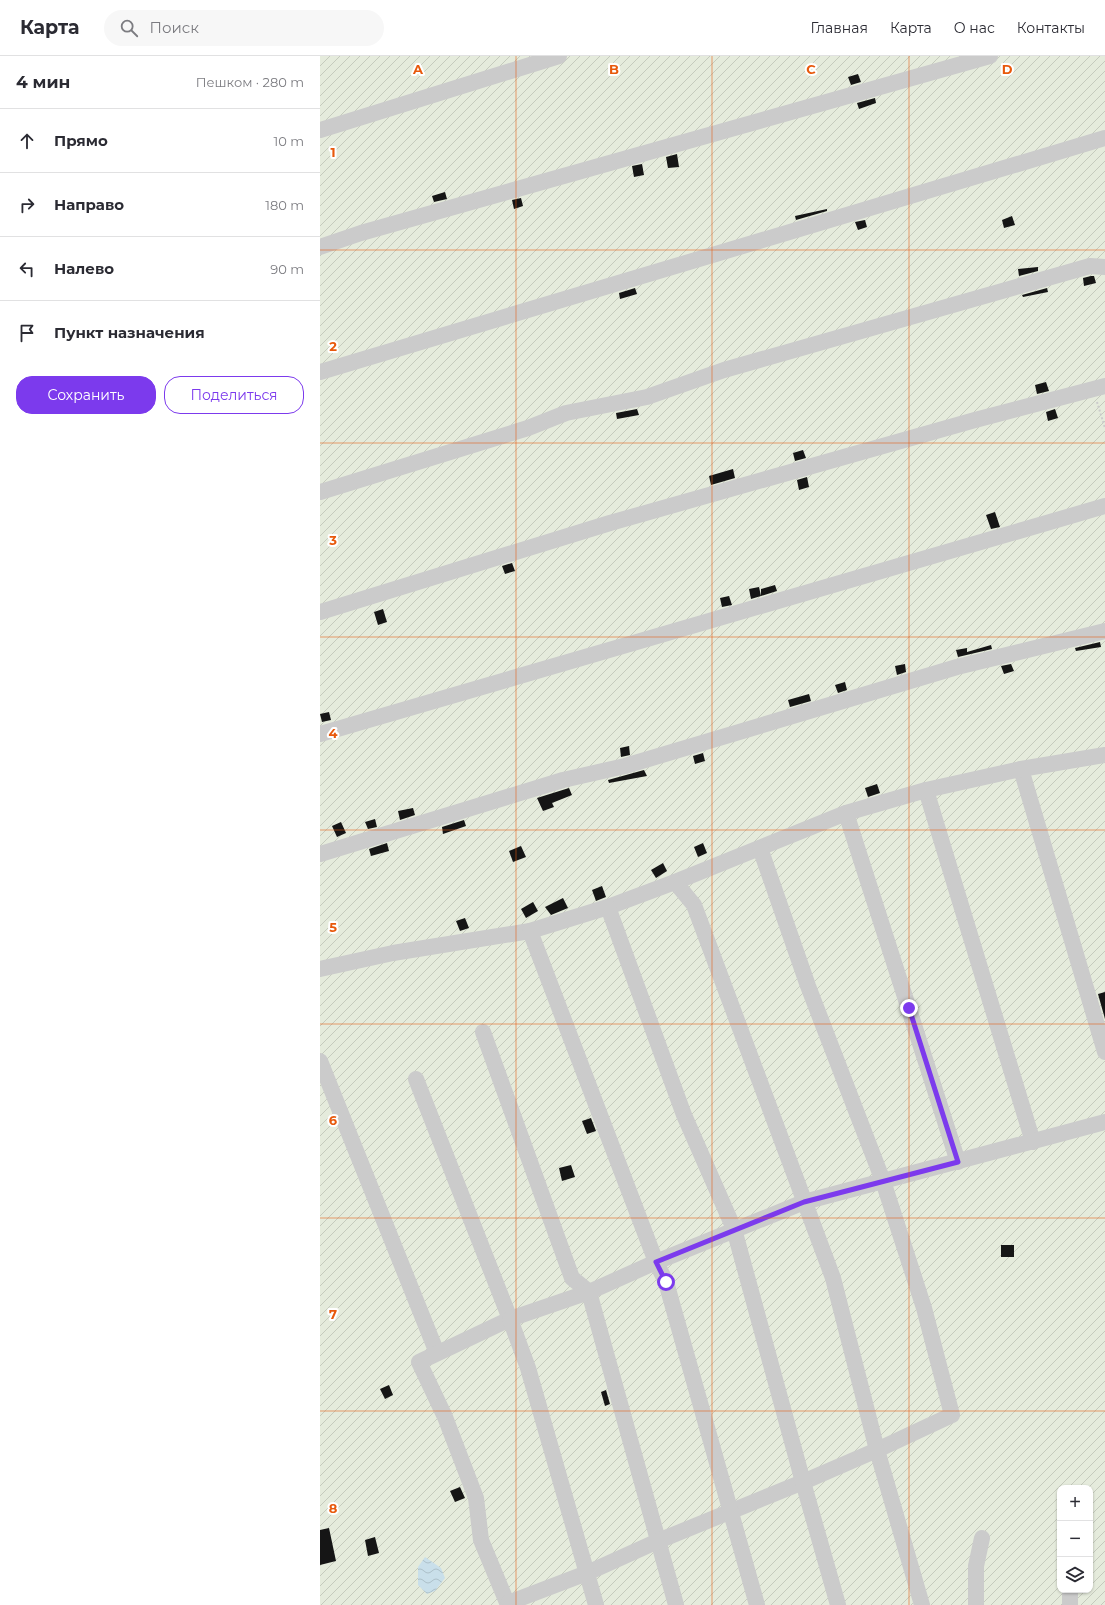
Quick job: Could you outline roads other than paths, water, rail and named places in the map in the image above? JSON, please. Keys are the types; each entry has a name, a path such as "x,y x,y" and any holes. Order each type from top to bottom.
{"lane":[{"path":"320,130 559,56"},
{"path":"320,247 361,233 990,56"},
{"path":"320,372 1105,138"},
{"path":"320,492 528,428 566,413 647,397 732,368 1090,266 1105,266"},
{"path":"320,612 610,523 975,420 1103,393"},
{"path":"320,734 1105,506"},
{"path":"320,854 563,780 625,766 957,667 1105,631"},
{"path":"320,969 393,953 530,931 608,907 675,882 846,813 926,790 1021,769 1105,755"},
{"path":"1021,769 1105,1052"},
{"path":"926,790 1033,1142"},
{"path":"846,813 958,1162"},
{"path":"760,848 808,986 883,1181 924,1308 952,1416 802,1482 658,1541 587,1574 508,1604 481,1540 476,1498 445,1417 419,1362 510,1319 589,1292 734,1229 804,1202 883,1181 958,1162 1105,1122"},
{"path":"675,882 694,905 832,1278 877,1450 922,1605"},
{"path":"608,907 684,1115 734,1229 802,1482 838,1605"},
{"path":"530,931 656,1262 666,1282 757,1605"},
{"path":"483,1032 572,1278 589,1292 676,1605"},
{"path":"320,1061 437,1354"},
{"path":"416,1079 528,1368 596,1605"},
{"path":"976,1605 976,1566 982,1538"},
{"path":"1070,1593 1070,1605"}],"water":[{"path":"425,1557 441,1568 445,1578 435,1591 427,1594 418,1585 418,1567"}]}
